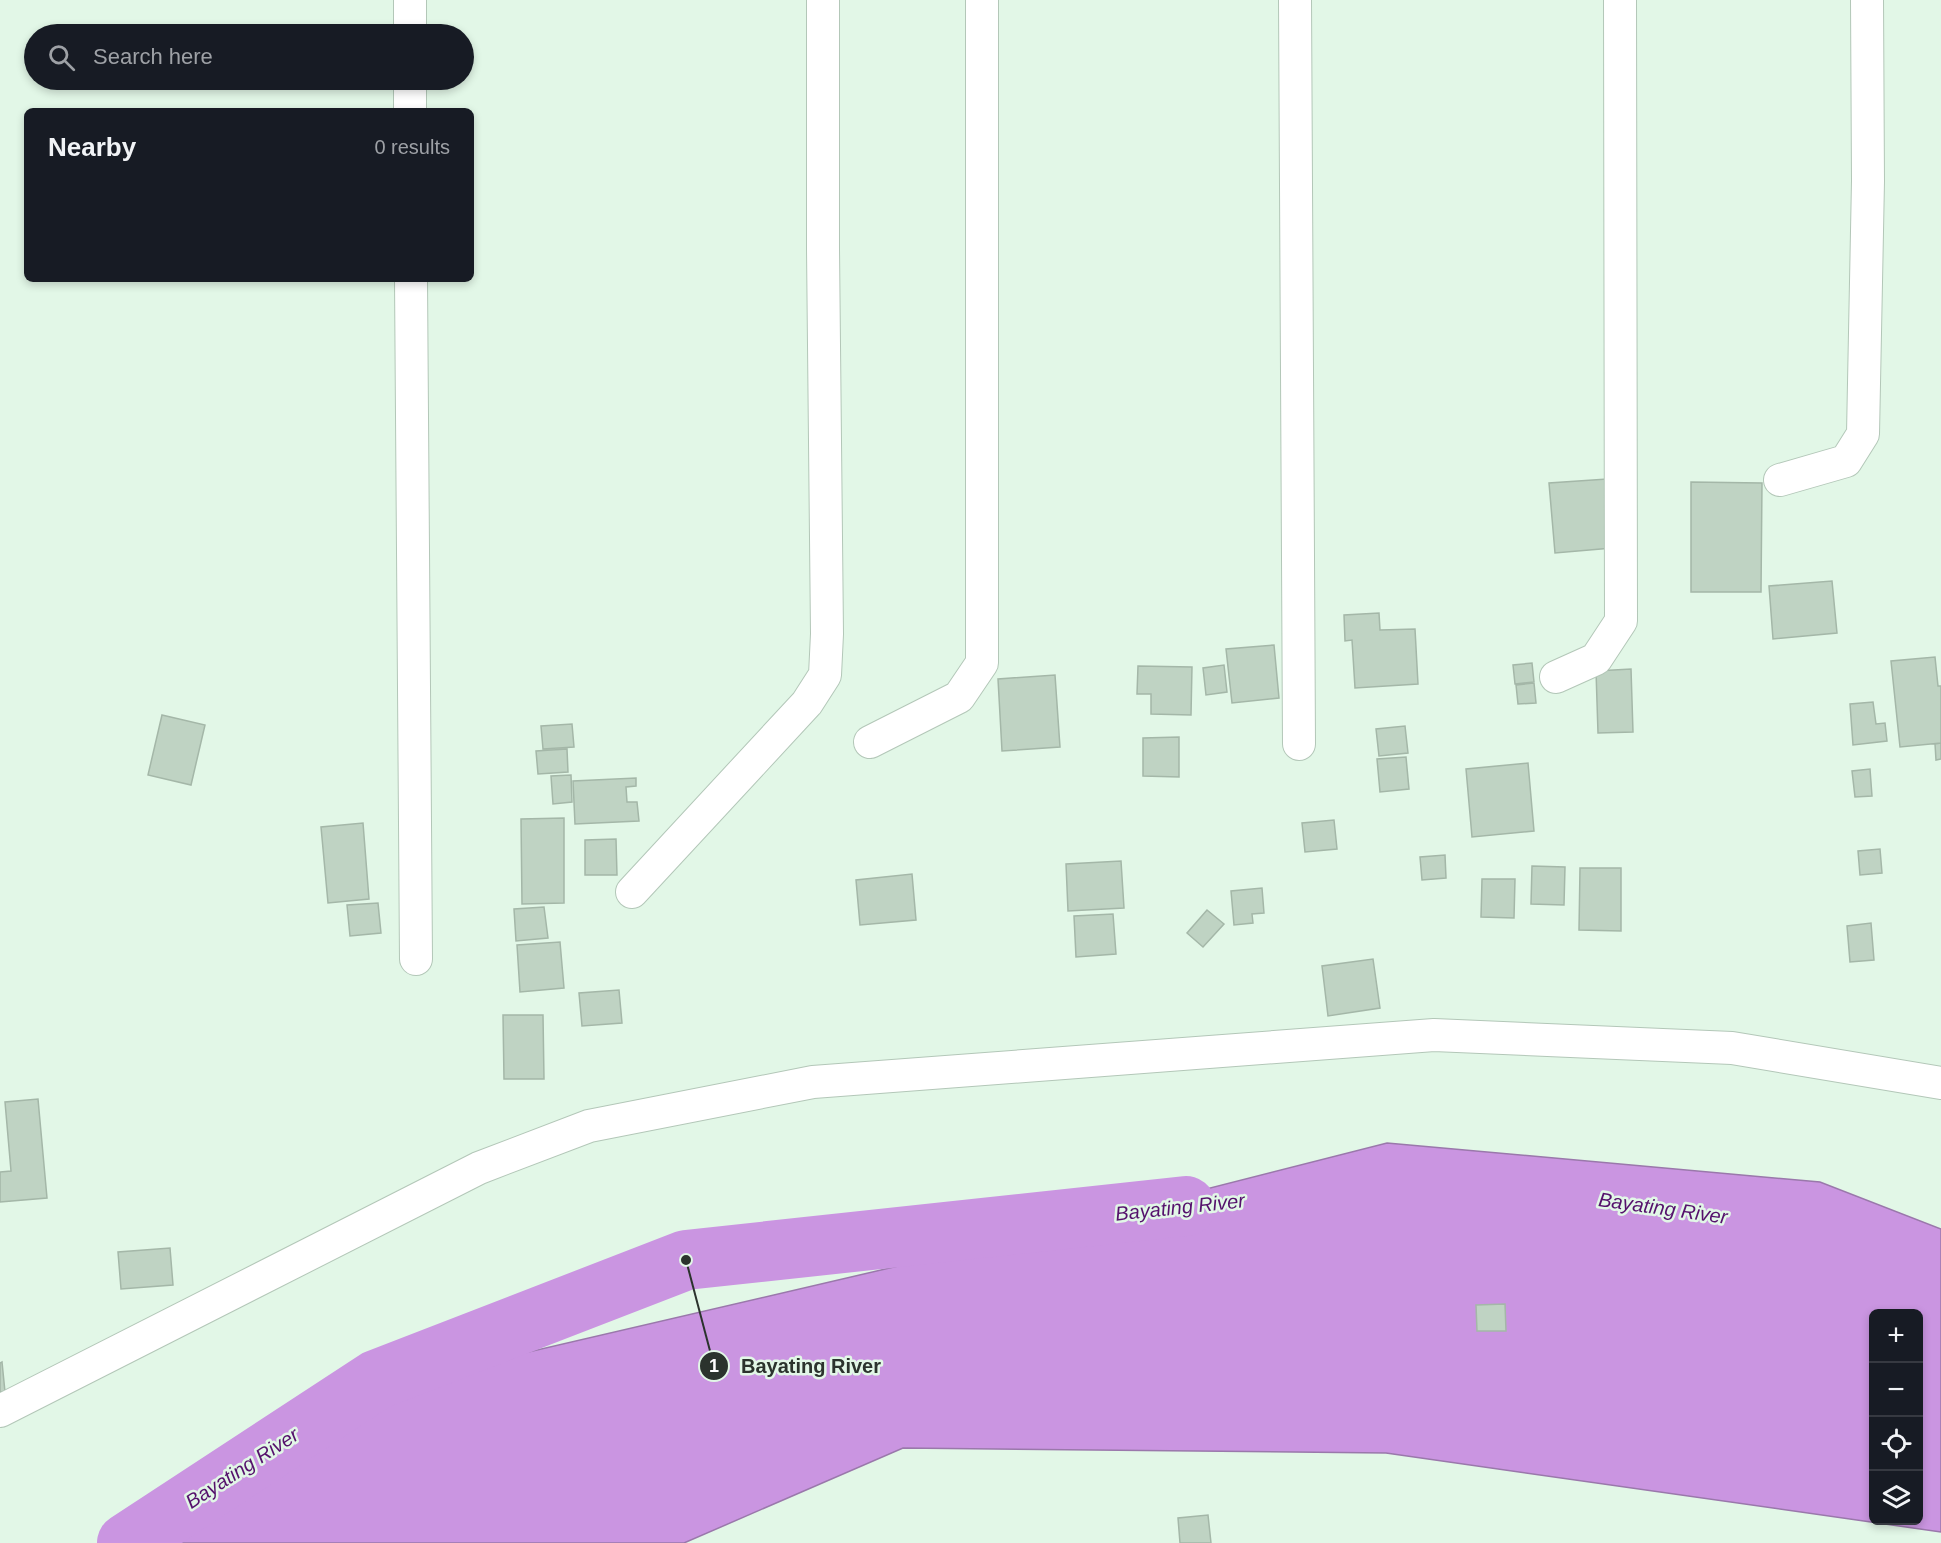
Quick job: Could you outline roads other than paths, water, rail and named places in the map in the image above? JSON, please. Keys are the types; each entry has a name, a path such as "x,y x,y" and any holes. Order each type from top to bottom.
{"street":[{"path":"410,0 410,24"},
{"path":"632,892 807,703 825,675 827,634 823,0"},
{"path":"870,741 959,697 982,663 982,0"},
{"path":"1295,0 1299,744"},
{"path":"1556,677 1596,659 1621,621 1620,0"},
{"path":"1780,480 1846,461 1863,434 1868,181 1867,0"},
{"path":"410,90 410,108"},
{"path":"411,282 416,959"},
{"path":"0,1411 479,1168 589,1126 813,1082 1434,1035 1732,1048 1941,1083"}],"water":[{"path":"1387,1143 1820,1182 1941,1229 1941,1532 1892,1525 1923,1525 1923,1309 1869,1309 1869,1522 1386,1453 903,1448 684,1543 114,1543 438,1373 967,1250"}],"waterway":[{"name":"Bayating River","path":"127,1543 376,1380 686,1260 1186,1206"}],"place":[{"name":"Bayating River","path":"686,1260"}]}
